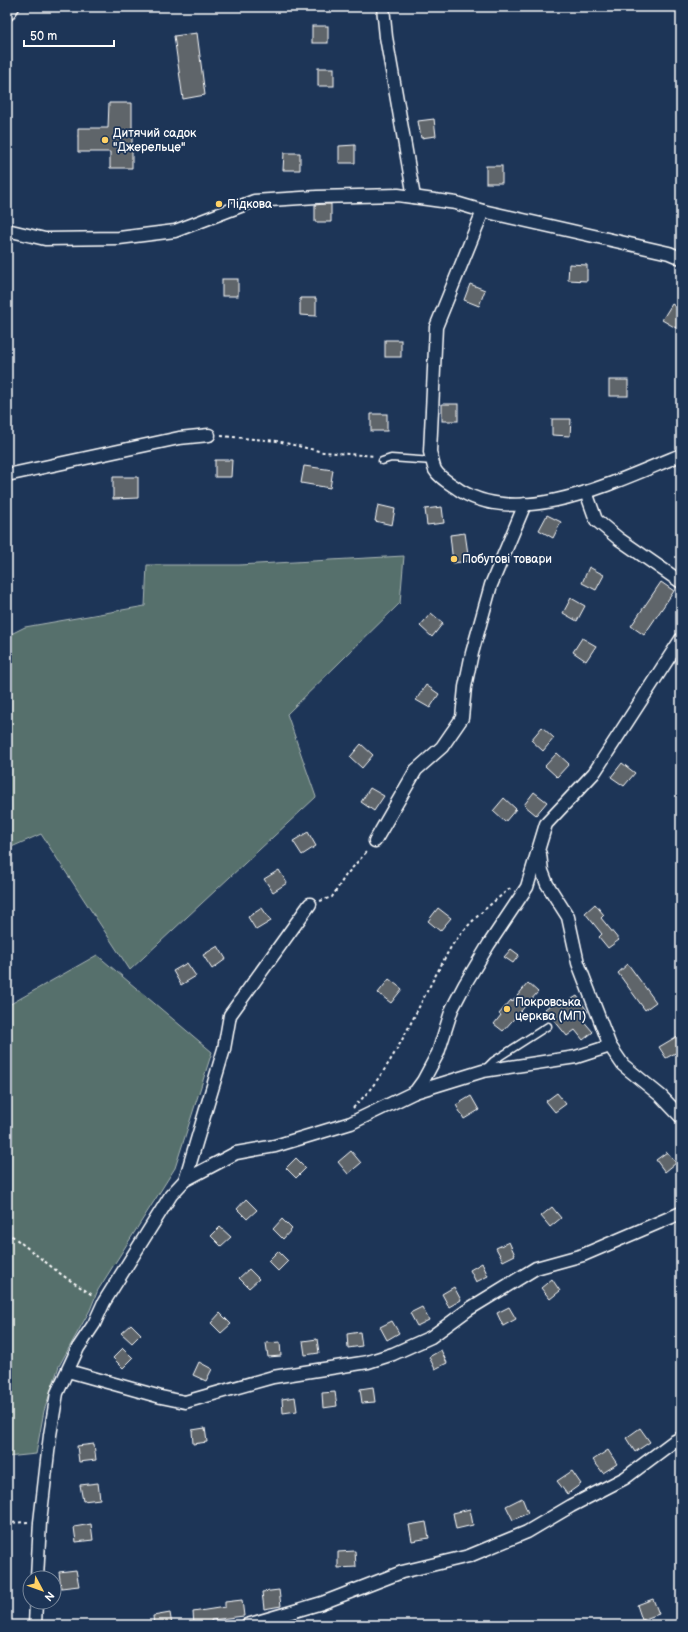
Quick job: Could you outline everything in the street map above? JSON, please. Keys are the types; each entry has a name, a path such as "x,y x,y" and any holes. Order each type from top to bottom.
{"street":[{"path":"7,15 13,7"},
{"path":"383,7 386,37 414,197"},
{"path":"7,230 45,239 119,238 175,231 254,201 317,197 398,195 456,203 483,211 669,253 681,258"},
{"path":"483,211 436,327 430,452 436,471 449,483 468,495 490,501 516,505 552,502 586,492 681,455"},
{"path":"7,475 179,438 209,435"},
{"path":"586,492 596,520 618,539 681,582"},
{"path":"375,841 416,770 442,747 462,718 465,687 472,653 491,584 525,504"},
{"path":"415,1092 423,1081 438,1053 452,1009 465,984 489,944 527,887 546,824 594,773 681,639"},
{"path":"539,850 542,870 547,884 568,917 578,963 610,1046 623,1065 661,1096 681,1117"},
{"path":"185,1180 224,1050 230,1015 310,904"},
{"path":"37,1570 40,1522 50,1435 58,1393 78,1348 94,1324 104,1302 171,1194 185,1180 236,1153 276,1146 351,1123 415,1092 483,1071 576,1058 610,1046"},
{"path":"68,1371 161,1397 185,1402 273,1377 368,1362 392,1354 431,1337 469,1309 536,1268 583,1255 681,1213"},
{"path":"247,1625 322,1603 402,1572 469,1556 527,1532 571,1506 625,1478 673,1442 681,1438"},
{"path":"35,1625 36,1610"}],"lane":[{"path":"382,461 391,458 433,461"},
{"path":"483,1071 492,1061 548,1026"}],"path":[{"path":"209,435 277,441 323,452 374,455 382,461"},
{"path":"310,904 332,897 346,875 375,841"},
{"path":"350,1111 369,1093 398,1048 430,984 453,944 486,907 518,883"},
{"path":"7,1232 62,1275 104,1302"},
{"path":"7,1523 40,1522"}],"green space":[{"path":"404,556 400,603 287,714 316,797 130,970 41,834 7,849 7,636 25,627 145,606 147,565 239,565"},
{"path":"97,955 212,1052 175,1168 98,1290 90,1310 59,1366 44,1411 36,1454 7,1457 7,1006"}],"building":[{"path":"312,26 328,26 328,43 312,43"},
{"path":"197,33 205,95 183,99 174,36"},
{"path":"318,68 334,68 334,86 318,86"},
{"name":"Дитячий садок \"Джерельце\"","path":"109,103 132,103 132,168 110,168 110,152 78,152 78,128 108,128"},
{"path":"434,119 436,136 421,138 418,121"},
{"path":"355,145 355,163 339,163 339,146"},
{"path":"284,153 300,153 300,170 283,170"},
{"path":"486,166 502,166 502,183 486,183"},
{"path":"331,204 331,222 315,222 315,205"},
{"path":"569,264 587,265 587,281 568,280"},
{"path":"222,279 238,279 238,296 222,296"},
{"path":"470,284 485,290 479,306 464,300"},
{"path":"300,298 316,298 316,316 300,315"},
{"path":"672,304 681,310 681,320 676,328 662,320"},
{"path":"385,340 401,340 401,357 385,357"},
{"path":"609,380 628,380 628,396 609,396"},
{"path":"442,404 458,404 458,421 442,421"},
{"path":"371,414 387,414 387,431 371,431"},
{"path":"552,419 571,419 570,436 552,435"},
{"path":"215,460 232,460 231,477 215,477"},
{"path":"304,466 333,470 330,488 301,483"},
{"path":"113,477 138,477 138,498 113,499"},
{"path":"378,505 395,509 392,525 375,521"},
{"path":"442,507 444,523 427,525 425,509"},
{"path":"547,515 561,522 553,538 539,530"},
{"path":"465,533 469,561 453,563 450,535"},
{"path":"589,567 604,575 596,590 582,583"},
{"path":"661,582 674,591 644,635 631,626"},
{"path":"571,598 585,606 577,621 563,613"},
{"path":"431,613 443,623 432,637 420,626"},
{"path":"582,638 596,646 586,661 573,652"},
{"path":"426,685 439,694 430,708 416,700"},
{"path":"542,727 554,738 543,751 531,740"},
{"path":"361,744 373,755 362,768 350,757"},
{"path":"557,753 569,764 557,777 545,766"},
{"path":"622,763 635,773 624,786 611,777"},
{"path":"370,788 384,796 374,811 361,802"},
{"path":"534,792 547,802 536,815 524,805"},
{"path":"504,798 516,809 505,822 493,811"},
{"path":"308,832 316,846 302,855 293,841"},
{"path":"279,870 287,883 273,892 264,879"},
{"path":"595,904 604,915 601,918 619,940 608,948 599,937 602,934 585,913"},
{"path":"262,908 271,921 256,930 248,917"},
{"path":"438,908 451,918 440,931 428,921"},
{"path":"218,946 226,959 212,969 203,955"},
{"path":"511,949 519,955 513,963 504,957"},
{"path":"187,963 196,976 181,985 173,971"},
{"path":"628,964 656,1002 645,1010 618,973"},
{"path":"389,979 402,989 391,1003 378,993"},
{"path":"528,983 538,992 503,1031 494,1024 501,1015 499,1014 511,1000 512,1002"},
{"path":"577,996 588,1012 581,1018 593,1032 583,1040 575,1030 567,1036 545,1009 558,999 562,1005"},
{"path":"681,1034 681,1050 666,1058 659,1047"},
{"path":"557,1093 566,1104 555,1112 546,1101"},
{"path":"471,1096 479,1110 464,1119 456,1105"},
{"path":"351,1151 361,1163 348,1174 338,1162"},
{"path":"667,1152 676,1163 665,1172 656,1160"},
{"path":"296,1158 306,1168 296,1178 286,1168"},
{"path":"246,1199 257,1210 247,1219 237,1209"},
{"path":"552,1207 561,1218 550,1227 541,1216"},
{"path":"282,1219 292,1229 283,1239 273,1229"},
{"path":"220,1227 231,1237 221,1246 211,1236"},
{"path":"509,1242 515,1255 503,1261 496,1248"},
{"path":"278,1251 288,1261 278,1271 268,1261"},
{"path":"482,1263 488,1276 476,1282 470,1270"},
{"path":"249,1269 259,1279 249,1288 239,1278"},
{"path":"552,1279 560,1291 550,1299 541,1288"},
{"path":"454,1287 461,1300 449,1307 442,1294"},
{"path":"422,1307 429,1320 417,1326 410,1313"},
{"path":"509,1307 516,1319 503,1326 497,1313"},
{"path":"220,1313 231,1324 221,1333 211,1323"},
{"path":"392,1321 399,1333 387,1340 380,1327"},
{"path":"131,1324 141,1334 132,1343 121,1333"},
{"path":"360,1332 362,1346 348,1348 347,1334"},
{"path":"317,1339 319,1353 305,1355 303,1341"},
{"path":"280,1342 281,1356 268,1357 266,1343"},
{"path":"123,1348 133,1358 123,1368 113,1358"},
{"path":"441,1350 447,1363 435,1369 429,1357"},
{"path":"199,1362 212,1369 206,1381 193,1375"},
{"path":"373,1387 375,1402 362,1403 360,1389"},
{"path":"335,1392 337,1406 323,1408 322,1393"},
{"path":"295,1397 297,1411 283,1413 282,1399"},
{"path":"205,1428 207,1442 193,1444 192,1430"},
{"path":"640,1428 650,1442 635,1452 626,1438"},
{"path":"94,1444 96,1460 79,1462 77,1446"},
{"path":"608,1450 617,1464 603,1473 593,1460"},
{"path":"572,1471 581,1484 567,1494 557,1481"},
{"path":"98,1483 100,1499 83,1501 80,1485"},
{"path":"522,1498 528,1513 513,1520 506,1506"},
{"path":"470,1509 473,1525 456,1529 453,1513"},
{"path":"426,1522 429,1538 412,1541 409,1525"},
{"path":"91,1524 93,1540 76,1542 74,1527"},
{"path":"355,1551 356,1567 338,1568 338,1552"},
{"path":"76,1570 79,1586 62,1588 62,1572"},
{"path":"279,1590 281,1606 264,1609 262,1592"},
{"path":"653,1599 659,1614 642,1620 637,1605"},
{"path":"242,1600 244,1616 211,1620 212,1625 194,1625 193,1612 225,1607 225,1602"},
{"path":"170,1613 172,1625 154,1625 153,1616"}],"waterway":[{"path":"672,7 681,12"}],"place":[{"name":"Дитячий садок \"Джерельце\"","path":"105,140"},
{"name":"Підкова","path":"219,204"},
{"name":"Побутові товари","path":"454,559"},
{"name":"Покровська церква (МП)","path":"507,1009"}]}
